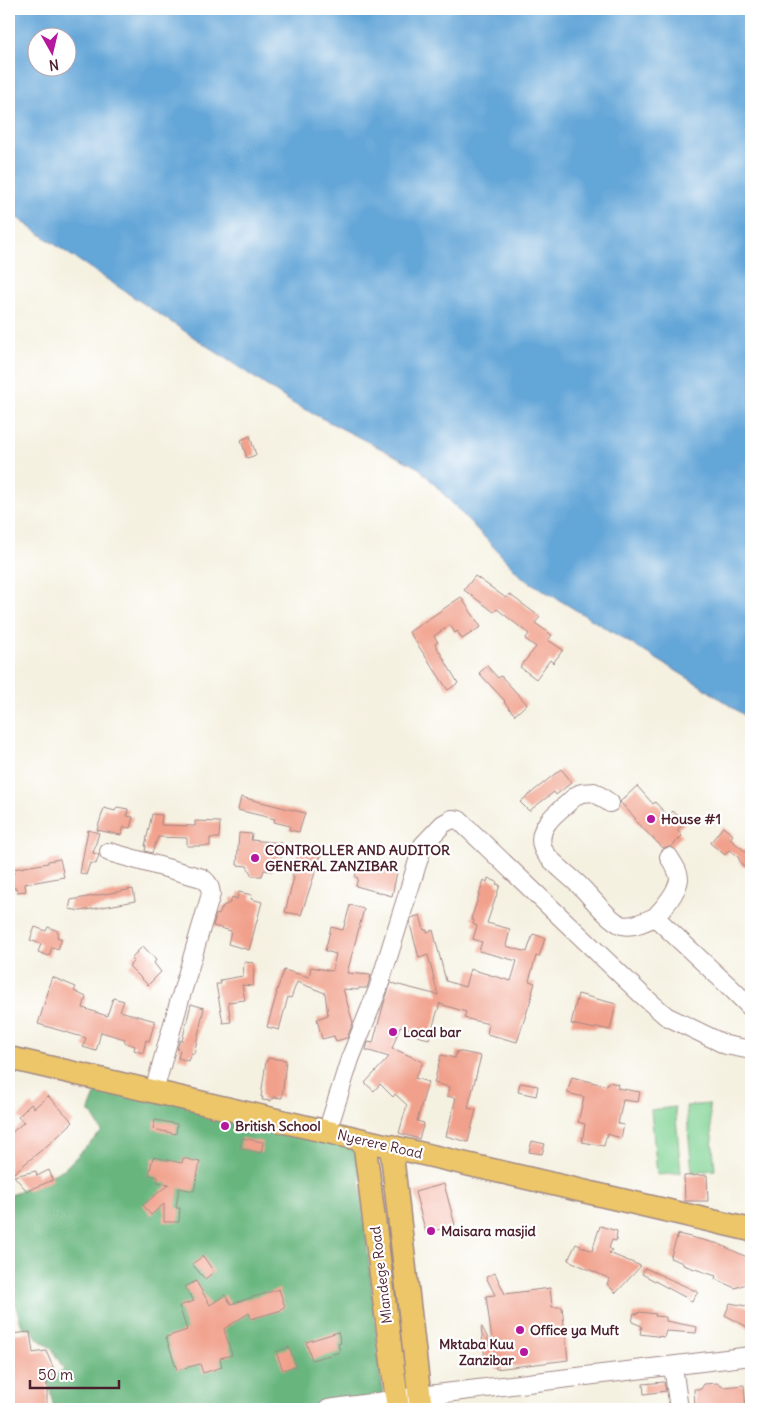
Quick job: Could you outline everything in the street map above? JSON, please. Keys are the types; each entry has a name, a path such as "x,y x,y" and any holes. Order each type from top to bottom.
{"main road":[{"name":"Nyerere Road","path":"9,1058 751,1230"},
{"name":"Mlandege Road","path":"364,1140 397,1404"},
{"name":"Mlandege Road","path":"391,1146 421,1403"}],"street":[{"path":"610,804 594,792 580,794 552,815 543,829 542,839 544,850 550,858 579,884 602,909 623,926 638,924 655,917 665,907 679,880 676,868 668,857"},
{"path":"327,1132 350,1059 378,989 422,845 443,824 452,819 459,820 666,1016 726,1045 751,1050"},
{"path":"110,852 202,878 210,887 211,894 154,1091"},
{"path":"655,917 751,1008"},
{"path":"328,1409 421,1403 751,1356"},
{"path":"673,1366 678,1409"}],"green space":[{"path":"100,1082 356,1141 383,1397 299,1409 54,1409 48,1380 64,1369 51,1348 38,1339 32,1330 22,1326 9,1286 9,1196 64,1169 102,1131 89,1110"},
{"path":"709,1104 715,1170 692,1172 686,1106"},
{"path":"675,1107 681,1173 657,1175 651,1110"}],"water":[{"path":"9,9 751,9 751,720 701,686 523,578 419,468 294,404 9,212"}],"building":[{"path":"250,436 256,455 247,458 241,440"},
{"path":"475,576 506,598 509,594 540,617 535,623 552,635 548,640 563,650 553,663 550,660 536,679 520,667 536,647 525,639 529,634 497,609 494,612 464,590"},
{"path":"461,597 481,627 462,639 450,625 434,636 438,642 435,644 458,683 448,690 409,632"},
{"path":"487,666 498,678 501,676 527,704 515,715 505,701 479,673"},
{"path":"561,769 572,782 556,795 554,792 529,811 520,802"},
{"name":"House #1","path":"637,786 653,804 655,802 668,816 673,811 685,823 677,830 682,836 671,847 663,848 634,820 636,819 620,802"},
{"path":"241,797 305,813 299,832 289,830 290,826 274,822 275,819 238,810"},
{"path":"117,807 128,809 127,816 133,817 130,828 124,827 121,835 97,830 104,808 115,811"},
{"path":"152,814 162,815 161,825 195,826 195,821 220,822 219,838 210,838 210,846 187,846 187,838 158,837 152,853 145,851"},
{"path":"723,827 733,835 730,839 746,852 751,850 751,864 749,867 747,865 743,867 738,857 729,850 725,855 710,843"},
{"path":"88,830 99,833 93,853 99,855 96,864 90,863 86,875 80,873"},
{"path":"239,833 252,834 251,840 282,843 280,868 273,868 272,871 264,870 262,876 252,876 247,866 237,865"},
{"path":"301,847 322,852 301,915 285,912 294,877 292,877 294,868"},
{"path":"60,859 64,877 25,884 26,891 17,892 16,888 9,889 9,874 14,873 13,869"},
{"path":"359,861 397,872 392,896 356,886 358,878 355,877"},
{"path":"488,878 500,885 487,923 510,929 506,946 527,952 533,934 545,938 539,957 536,956 529,981 535,983 517,1042 487,1034 489,1024 464,1018 466,1012 440,1003 429,1039 417,1036 418,1031 400,1026 392,1049 423,1062 415,1078 428,1082 417,1121 424,1123 419,1139 399,1133 407,1105 395,1094 393,1097 380,1084 374,1091 365,1083 389,1057 366,1050 368,1042 373,1043 391,983 438,995 428,955 419,958 410,924 411,918 420,915 424,930 427,930 427,932 433,930 446,981 465,987 470,969 511,981 517,961 479,951 482,942 473,939 477,926 473,924 474,920 471,919 484,880 487,882"},
{"path":"133,889 135,901 81,911 69,909 71,900"},
{"path":"239,892 252,895 251,899 262,902 249,950 228,944 231,931 213,926 216,914 219,915 223,906 230,903 232,897 237,899"},
{"path":"350,905 364,909 347,973 371,975 367,988 359,988 358,990 343,989 353,1023 347,1038 336,1041 334,1036 322,1039 317,1019 328,1015 325,993 297,982 291,998 288,997 279,1030 267,1027 284,970 309,977 311,967 332,971 336,954 325,951 331,927 343,930"},
{"path":"35,927 46,931 48,927 58,931 57,937 62,939 58,949 52,947 49,956 38,952 41,944 30,940"},
{"path":"143,946 156,960 154,963 161,972 148,985 129,966 134,961 131,958"},
{"path":"244,962 254,963 253,986 242,985 245,1000 228,1002 231,1022 223,1023 216,984 221,984 220,980 243,976"},
{"path":"52,977 76,987 74,991 86,997 83,1008 107,1016 113,998 124,1001 120,1011 155,1021 149,1041 146,1040 143,1053 134,1050 135,1046 124,1042 125,1039 101,1032 96,1051 83,1047 86,1038 38,1024"},
{"path":"578,994 616,1004 610,1030 571,1024"},
{"path":"191,1004 204,1008 194,1054 191,1053 188,1061 178,1058 180,1050 177,1049 180,1040 182,1041"},
{"path":"457,1051 481,1056 468,1108 476,1110 468,1142 446,1136 456,1098 447,1096 449,1087 434,1083 441,1055 455,1058"},
{"path":"268,1058 286,1060 282,1098 274,1097 271,1101 262,1100 263,1097 261,1097"},
{"path":"572,1077 607,1086 608,1082 618,1084 617,1088 640,1092 638,1102 623,1100 618,1124 624,1125 621,1138 607,1134 604,1146 582,1142 585,1124 578,1122 584,1097 567,1093"},
{"path":"520,1083 538,1086 536,1096 518,1092"},
{"path":"48,1096 73,1122 9,1177 9,1135 24,1122 18,1117 31,1104 34,1108"},
{"path":"155,1120 177,1124 176,1134 153,1129"},
{"path":"242,1138 263,1142 261,1153 240,1148"},
{"path":"532,1141 545,1144 542,1154 529,1152"},
{"path":"153,1157 182,1163 183,1158 200,1162 194,1191 179,1188 176,1208 180,1208 179,1222 164,1222 164,1204 151,1215 143,1205 169,1184 157,1182 158,1177 149,1175"},
{"path":"49,1170 53,1180 27,1191 14,1176 36,1171 37,1176"},
{"path":"707,1175 708,1201 685,1201 684,1176"},
{"path":"444,1184 455,1225 426,1233 415,1192"},
{"path":"600,1226 617,1231 616,1241 612,1240 609,1248 612,1250 609,1253 641,1266 616,1293 607,1284 610,1279 568,1260 576,1244 592,1251"},
{"path":"678,1234 719,1244 751,1259 751,1278 749,1283 735,1288 715,1279 716,1276 683,1265 683,1263 670,1258"},
{"path":"203,1256 214,1272 205,1279 192,1264"},
{"path":"645,1268 698,1292 692,1301 642,1274"},
{"path":"495,1273 505,1294 550,1288 552,1307 562,1307 568,1360 496,1369 494,1359 485,1360 481,1327 493,1348 486,1296 495,1295 486,1277"},
{"path":"196,1281 210,1305 225,1295 231,1304 279,1289 285,1307 282,1310 251,1319 249,1313 224,1329 232,1355 220,1358 222,1367 203,1373 200,1364 177,1370 166,1337 187,1330 179,1306 194,1301 185,1287"},
{"path":"730,1303 746,1306 751,1309 751,1329 725,1315"},
{"path":"639,1312 656,1314 655,1316 666,1317 666,1321 697,1327 696,1333 666,1331 664,1337 640,1334 642,1326 632,1322 634,1313 638,1314"},
{"path":"30,1332 33,1353 46,1351 56,1374 47,1377 47,1409 9,1409 9,1336 12,1336 11,1334"},
{"path":"338,1332 341,1343 338,1344 340,1352 312,1360 306,1342"},
{"path":"289,1347 296,1366 283,1370 276,1352"},
{"path":"664,1382 666,1391 644,1394 643,1384"},
{"path":"717,1383 723,1387 744,1385 746,1409 695,1409 694,1389 701,1389 704,1384"}],"place":[{"name":"House #1","path":"651,819"},
{"name":"CONTROLLER AND AUDITOR GENERAL ZANZIBAR","path":"255,858"},
{"name":"Local bar","path":"393,1032"},
{"name":"British School","path":"225,1126"},
{"name":"Maisara masjid","path":"431,1231"},
{"name":"Office ya Muft","path":"520,1330"},
{"name":"Mktaba Kuu Zanzibar","path":"524,1352"}]}
